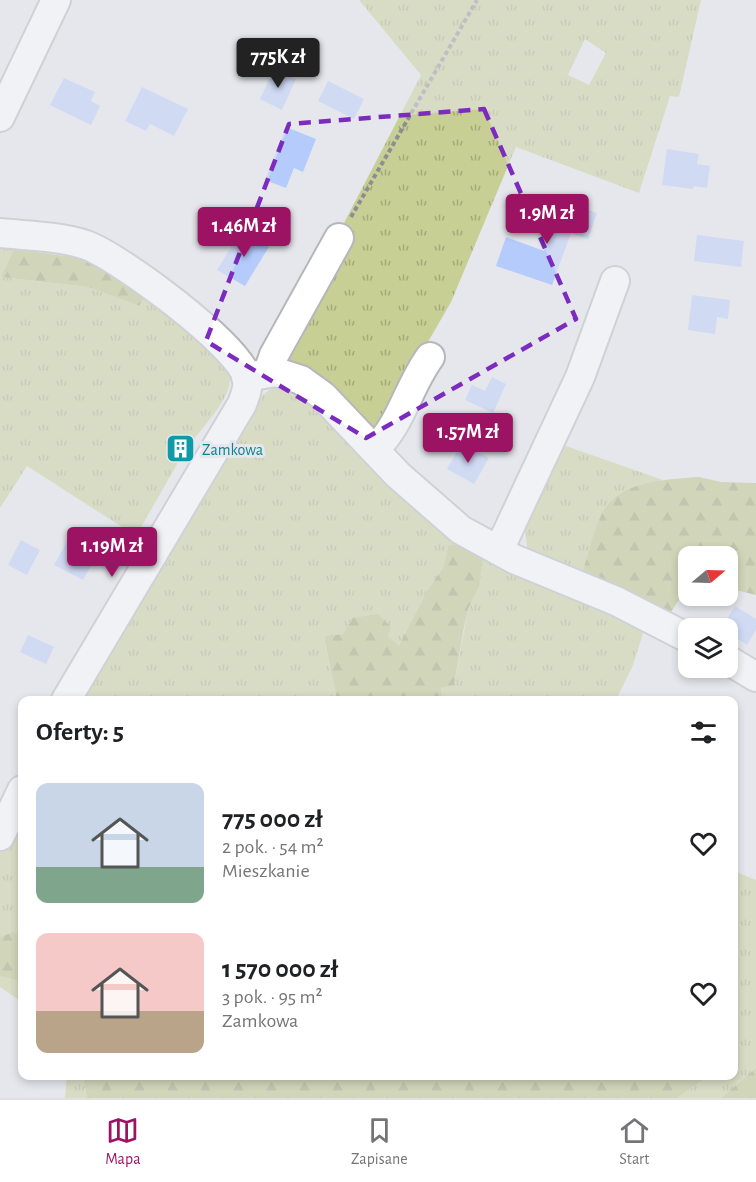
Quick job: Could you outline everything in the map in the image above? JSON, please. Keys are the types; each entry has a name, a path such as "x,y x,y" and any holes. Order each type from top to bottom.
{"street":[{"path":"0,117 56,0"},
{"path":"0,233 75,242 98,249 142,278 257,374 288,375 323,396 398,475 461,530 514,559 616,601 678,633"},
{"path":"68,696 242,405 247,388 274,355 339,238"},
{"path":"499,550 580,377 615,281"},
{"path":"375,449 388,437 398,421 430,357"},
{"path":"738,666 756,677"},
{"path":"0,836 18,798"}],"path":[{"path":"339,238 477,0"}],"highlighted area":[{"path":"484,109 576,319 366,438 206,341 289,124"}],"green space":[{"path":"359,0 701,0 679,97 670,96 639,193 516,147 451,302 375,434 284,359 343,248 344,223 421,75","holes":["585,39 606,53 589,85 568,75"]},
{"path":"0,248 14,249 1,277 88,287 139,306 146,296 221,360 230,376 225,397 213,415 189,445 182,440 173,452 180,459 136,536 27,466 0,508"},
{"path":"14,249 87,259 146,296 139,306 88,287 1,277"},
{"path":"285,385 306,391 413,500 645,627 633,665 618,696 442,696 441,688 454,685 468,609 479,587 448,546 444,566 427,591 399,645 382,637 363,634 324,638 336,696 76,696 256,400 269,390"},
{"path":"566,446 663,480 647,485 585,566 580,580 529,555 527,544 526,524 531,505 541,488 549,480 553,461"},
{"path":"699,477 721,482 756,483 756,595 738,590 738,546 678,546 678,601 666,620 580,580 596,528 610,502 629,489 664,480"},
{"path":"461,543 483,556 479,587 468,609 454,685 441,688 442,696 336,696 324,637 343,634 352,618 378,614 391,627 388,637 399,645 427,591 444,566 448,546"},
{"path":"18,815 18,999 0,987 0,853"},
{"path":"738,873 756,880 756,1068 721,1098 677,1098 703,1080 738,1080"},
{"path":"14,932 18,936 17,980 0,976 0,937"},
{"path":"756,1068 756,1098 721,1098"},
{"path":"67,1080 84,1080 87,1098 65,1098"},
{"path":"84,1080 703,1080 677,1098 87,1098"}],"building":[{"path":"274,69 296,79 282,110 260,99"},
{"path":"64,78 95,92 91,101 100,106 91,125 50,105"},
{"path":"328,81 364,99 354,119 318,101"},
{"path":"142,87 188,109 174,136 150,124 146,131 125,121"},
{"path":"286,127 316,139 303,172 294,168 286,188 265,180"},
{"path":"667,149 699,154 697,164 710,166 707,188 694,186 693,189 662,185"},
{"path":"561,201 597,213 588,239 571,233 552,285 496,266 506,237 544,251"},
{"path":"247,231 270,245 245,286 217,270 236,239 240,242"},
{"path":"697,235 744,241 741,267 694,261"},
{"path":"692,295 730,300 728,319 717,317 715,334 688,330"},
{"path":"492,377 506,384 493,413 465,400 472,385 485,391"},
{"path":"462,443 489,458 474,484 447,469"},
{"path":"71,534 99,550 83,580 54,565"},
{"path":"21,540 40,550 27,575 8,565"},
{"path":"735,606 756,619 756,630 747,645 738,639 738,618 727,618"},
{"path":"28,635 54,647 46,664 20,652"}],"place":[{"name":"Zamkowa","path":"181,449"}]}
